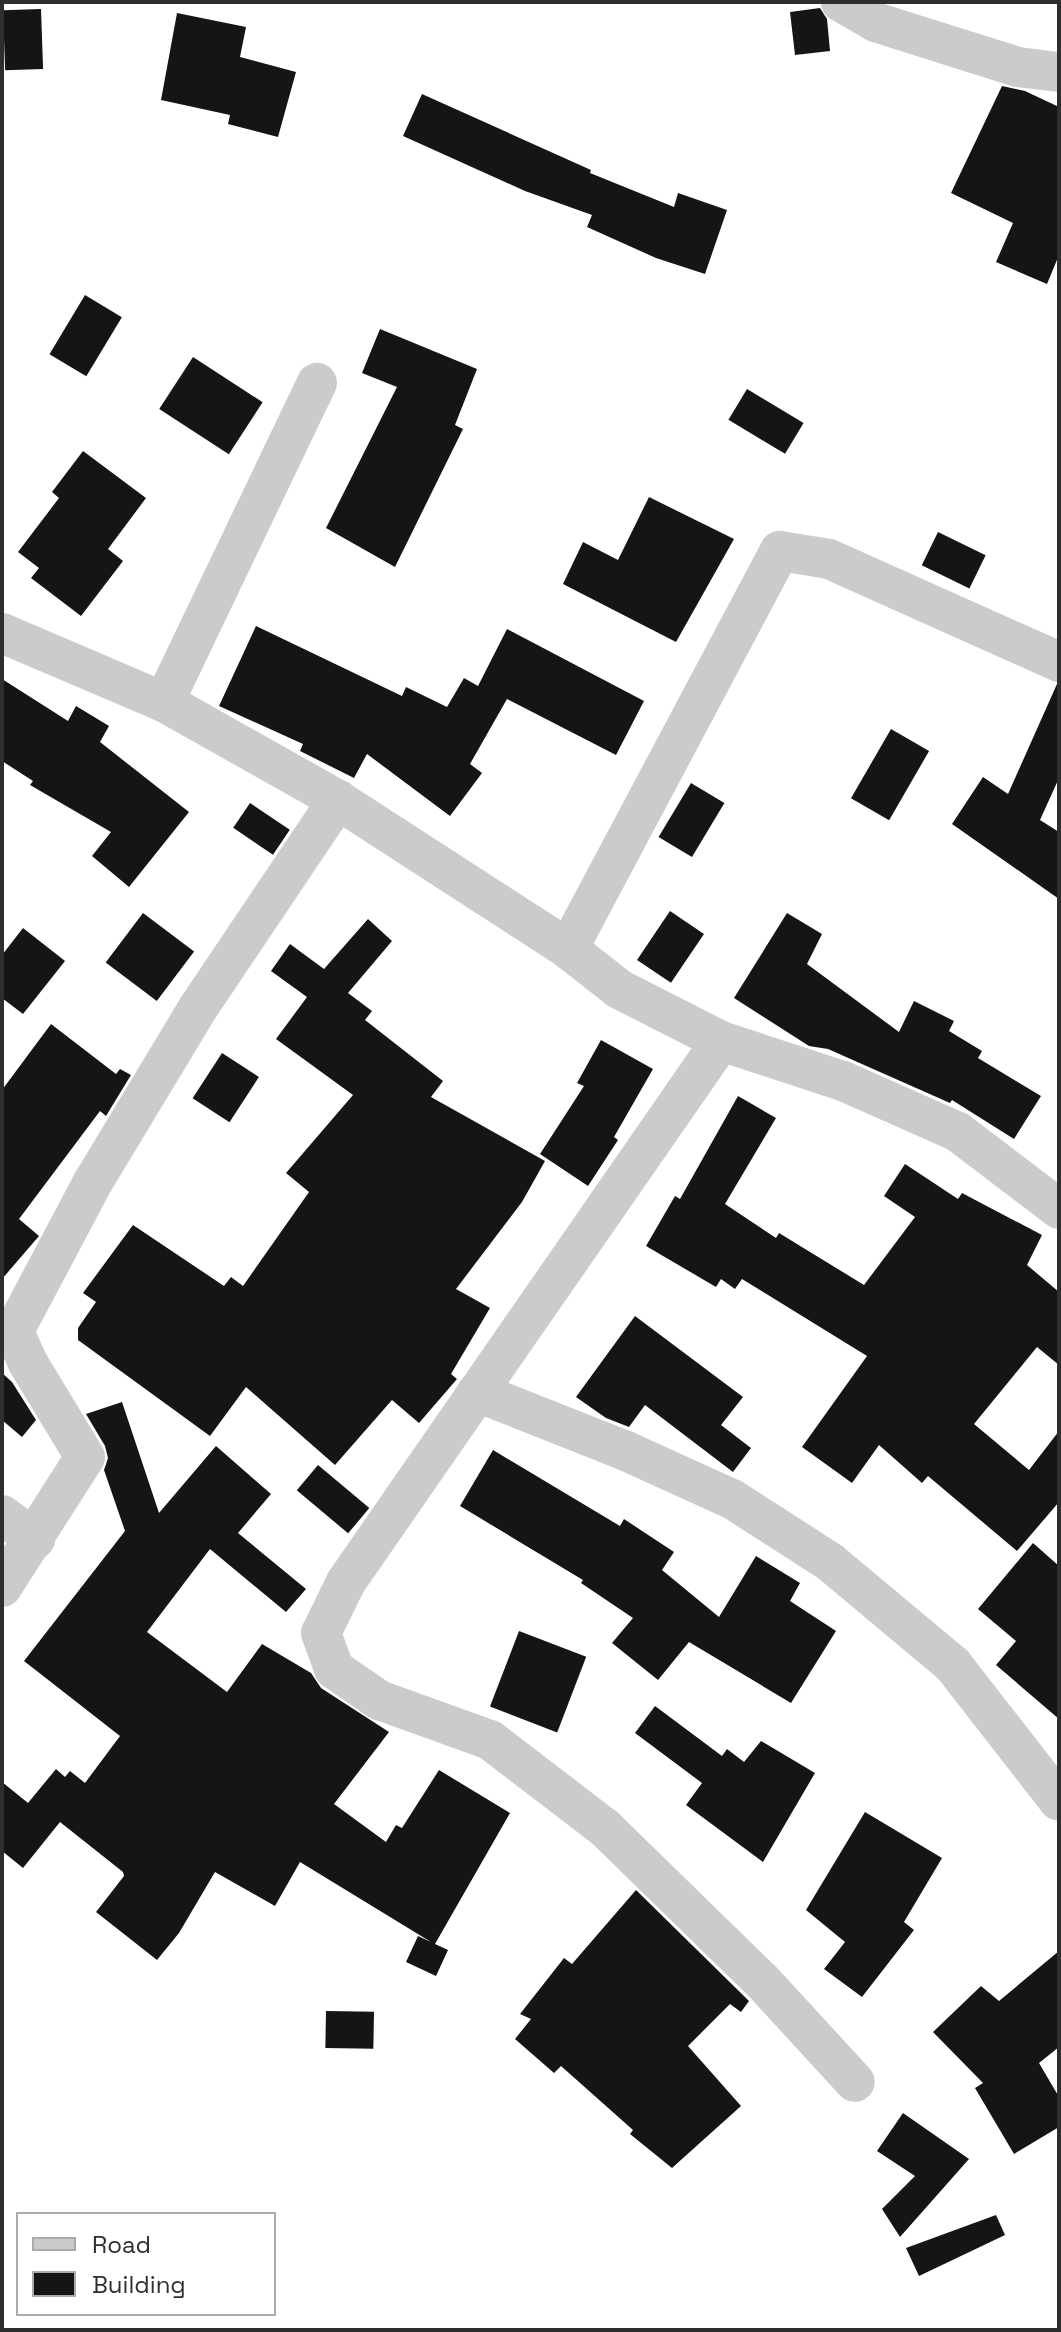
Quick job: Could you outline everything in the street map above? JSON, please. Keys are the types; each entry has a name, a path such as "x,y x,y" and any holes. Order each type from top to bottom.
{"street":[{"path":"841,2 875,22 1018,67 1059,72"},
{"path":"164,702 317,383"},
{"path":"568,949 780,551 829,559 1059,662"},
{"path":"2,633 164,702 338,800 568,949 619,989 721,1041 843,1081 958,1132 1059,1209"},
{"path":"2,1587 85,1457 28,1363 14,1331 93,1182 198,1008 338,800"},
{"path":"721,1041 346,1582 321,1633 334,1669 379,1700 490,1740 605,1828 762,1981 855,2082"},
{"path":"477,1392 626,1451 732,1499 830,1562 953,1665 1059,1801"},
{"path":"2,1515 35,1539"}],"building":[{"path":"820,8 827,19 830,51 795,55 790,12"},
{"path":"41,9 43,69 5,70 3,10"},
{"path":"177,13 246,27 240,57 296,72 278,137 228,124 230,115 161,100"},
{"path":"1002,86 1025,91 1059,107 1059,255 1047,284 996,262 1013,223 951,193"},
{"path":"422,94 591,170 590,173 674,207 678,193 727,210 705,274 656,258 587,227 592,215 525,191 403,136"},
{"path":"85,295 122,317 86,376 49,354"},
{"path":"380,329 477,369 455,425 463,429 395,567 326,528 397,387 362,373"},
{"path":"193,357 263,402 229,454 159,409"},
{"path":"747,389 804,423 785,454 728,420"},
{"path":"83,451 146,498 108,549 123,561 81,616 31,578 39,568 18,552 59,498 52,492"},
{"path":"649,497 734,539 676,642 563,584 583,542 618,560"},
{"path":"938,532 986,555 969,588 922,565"},
{"path":"256,626 402,696 406,687 447,707 464,678 478,686 507,629 644,701 616,755 507,699 470,764 482,773 450,816 367,754 354,778 300,751 303,744 219,706"},
{"path":"2,679 68,721 76,706 109,726 100,742 189,812 129,887 92,856 111,832 30,785 33,781 2,761"},
{"path":"1057,684 1059,778 1040,820 1059,832 1059,899 952,824 983,777 1008,794"},
{"path":"891,729 929,751 889,820 851,798"},
{"path":"691,783 724,803 692,857 659,837"},
{"path":"250,803 290,830 273,855 233,828"},
{"path":"670,911 704,934 671,983 637,960"},
{"path":"143,913 194,952 157,1001 106,963"},
{"path":"787,913 822,934 807,964 899,1032 914,1001 954,1021 949,1031 982,1051 978,1058 1041,1096 1014,1139 952,1100 950,1103 828,1049 809,1046 734,998"},
{"path":"368,919 392,941 348,993 372,1011 365,1020 443,1081 431,1097 545,1161 522,1202 456,1289 490,1308 451,1374 457,1379 419,1423 392,1400 335,1465 246,1387 210,1436 78,1340 78,1328 96,1302 83,1293 133,1225 224,1286 231,1277 243,1286 309,1192 286,1173 353,1095 276,1039 307,997 271,971 290,944 324,969"},
{"path":"23,928 65,961 23,1014 2,998 2,955"},
{"path":"51,1024 116,1074 120,1069 131,1075 106,1116 100,1111 19,1219 39,1236 2,1279 2,1090"},
{"path":"601,1040 653,1069 614,1137 618,1140 588,1186 540,1154 584,1086 577,1083"},
{"path":"222,1053 259,1077 229,1122 193,1098"},
{"path":"738,1096 776,1118 725,1204 776,1238 779,1233 864,1285 915,1217 884,1196 905,1164 958,1199 962,1193 1042,1235 1027,1265 1059,1292 1059,1365 1037,1347 974,1424 1029,1470 1059,1431 1059,1502 1017,1551 928,1476 922,1483 879,1445 852,1483 802,1447 867,1356 742,1279 735,1289 721,1279 716,1287 646,1246 675,1196 680,1199"},
{"path":"635,1316 743,1397 721,1425 751,1448 733,1472 645,1405 629,1427 606,1418 576,1397"},
{"path":"2,1373 12,1382 36,1420 22,1437 2,1420"},
{"path":"122,1402 159,1513 216,1446 271,1494 238,1533 306,1589 286,1612 210,1549 147,1632 227,1692 262,1644 311,1673 321,1688 389,1732 334,1804 386,1842 396,1825 402,1828 439,1770 510,1813 435,1944 448,1950 436,1976 406,1962 418,1936 431,1942 300,1862 275,1906 215,1872 179,1933 157,1960 96,1912 124,1876 123,1872 60,1822 23,1868 2,1851 2,1782 28,1803 56,1769 65,1777 70,1771 85,1783 120,1736 24,1661 125,1531 104,1470 108,1458 105,1446 86,1414"},
{"path":"493,1450 620,1526 624,1519 674,1552 662,1570 719,1617 756,1556 800,1583 790,1601 836,1631 791,1703 689,1642 658,1680 612,1643 633,1618 581,1583 583,1580 460,1506"},
{"path":"318,1465 369,1508 348,1533 297,1490"},
{"path":"1033,1543 1059,1566 1059,1719 996,1665 1016,1641 978,1609"},
{"path":"519,1631 586,1657 557,1732 490,1707"},
{"path":"655,1706 722,1756 727,1749 744,1762 761,1741 815,1773 763,1862 686,1805 702,1783 635,1733"},
{"path":"865,1812 942,1858 904,1922 914,1930 862,1997 824,1969 845,1942 806,1910"},
{"path":"636,1890 749,2001 741,2012 730,2004 688,2046 741,2106 672,2168 630,2134 633,2130 561,2066 554,2073 515,2039 531,2019 520,2014 564,1958 572,1964"},
{"path":"1059,1951 1059,2047 1039,2063 1059,2097 1059,2127 1014,2154 975,2088 983,2083 933,2032 981,1986 999,2001"},
{"path":"326,2011 374,2012 373,2049 325,2048"},
{"path":"903,2113 969,2159 900,2237 882,2209 915,2176 877,2151"},
{"path":"996,2215 1005,2235 919,2276 906,2248"}]}
